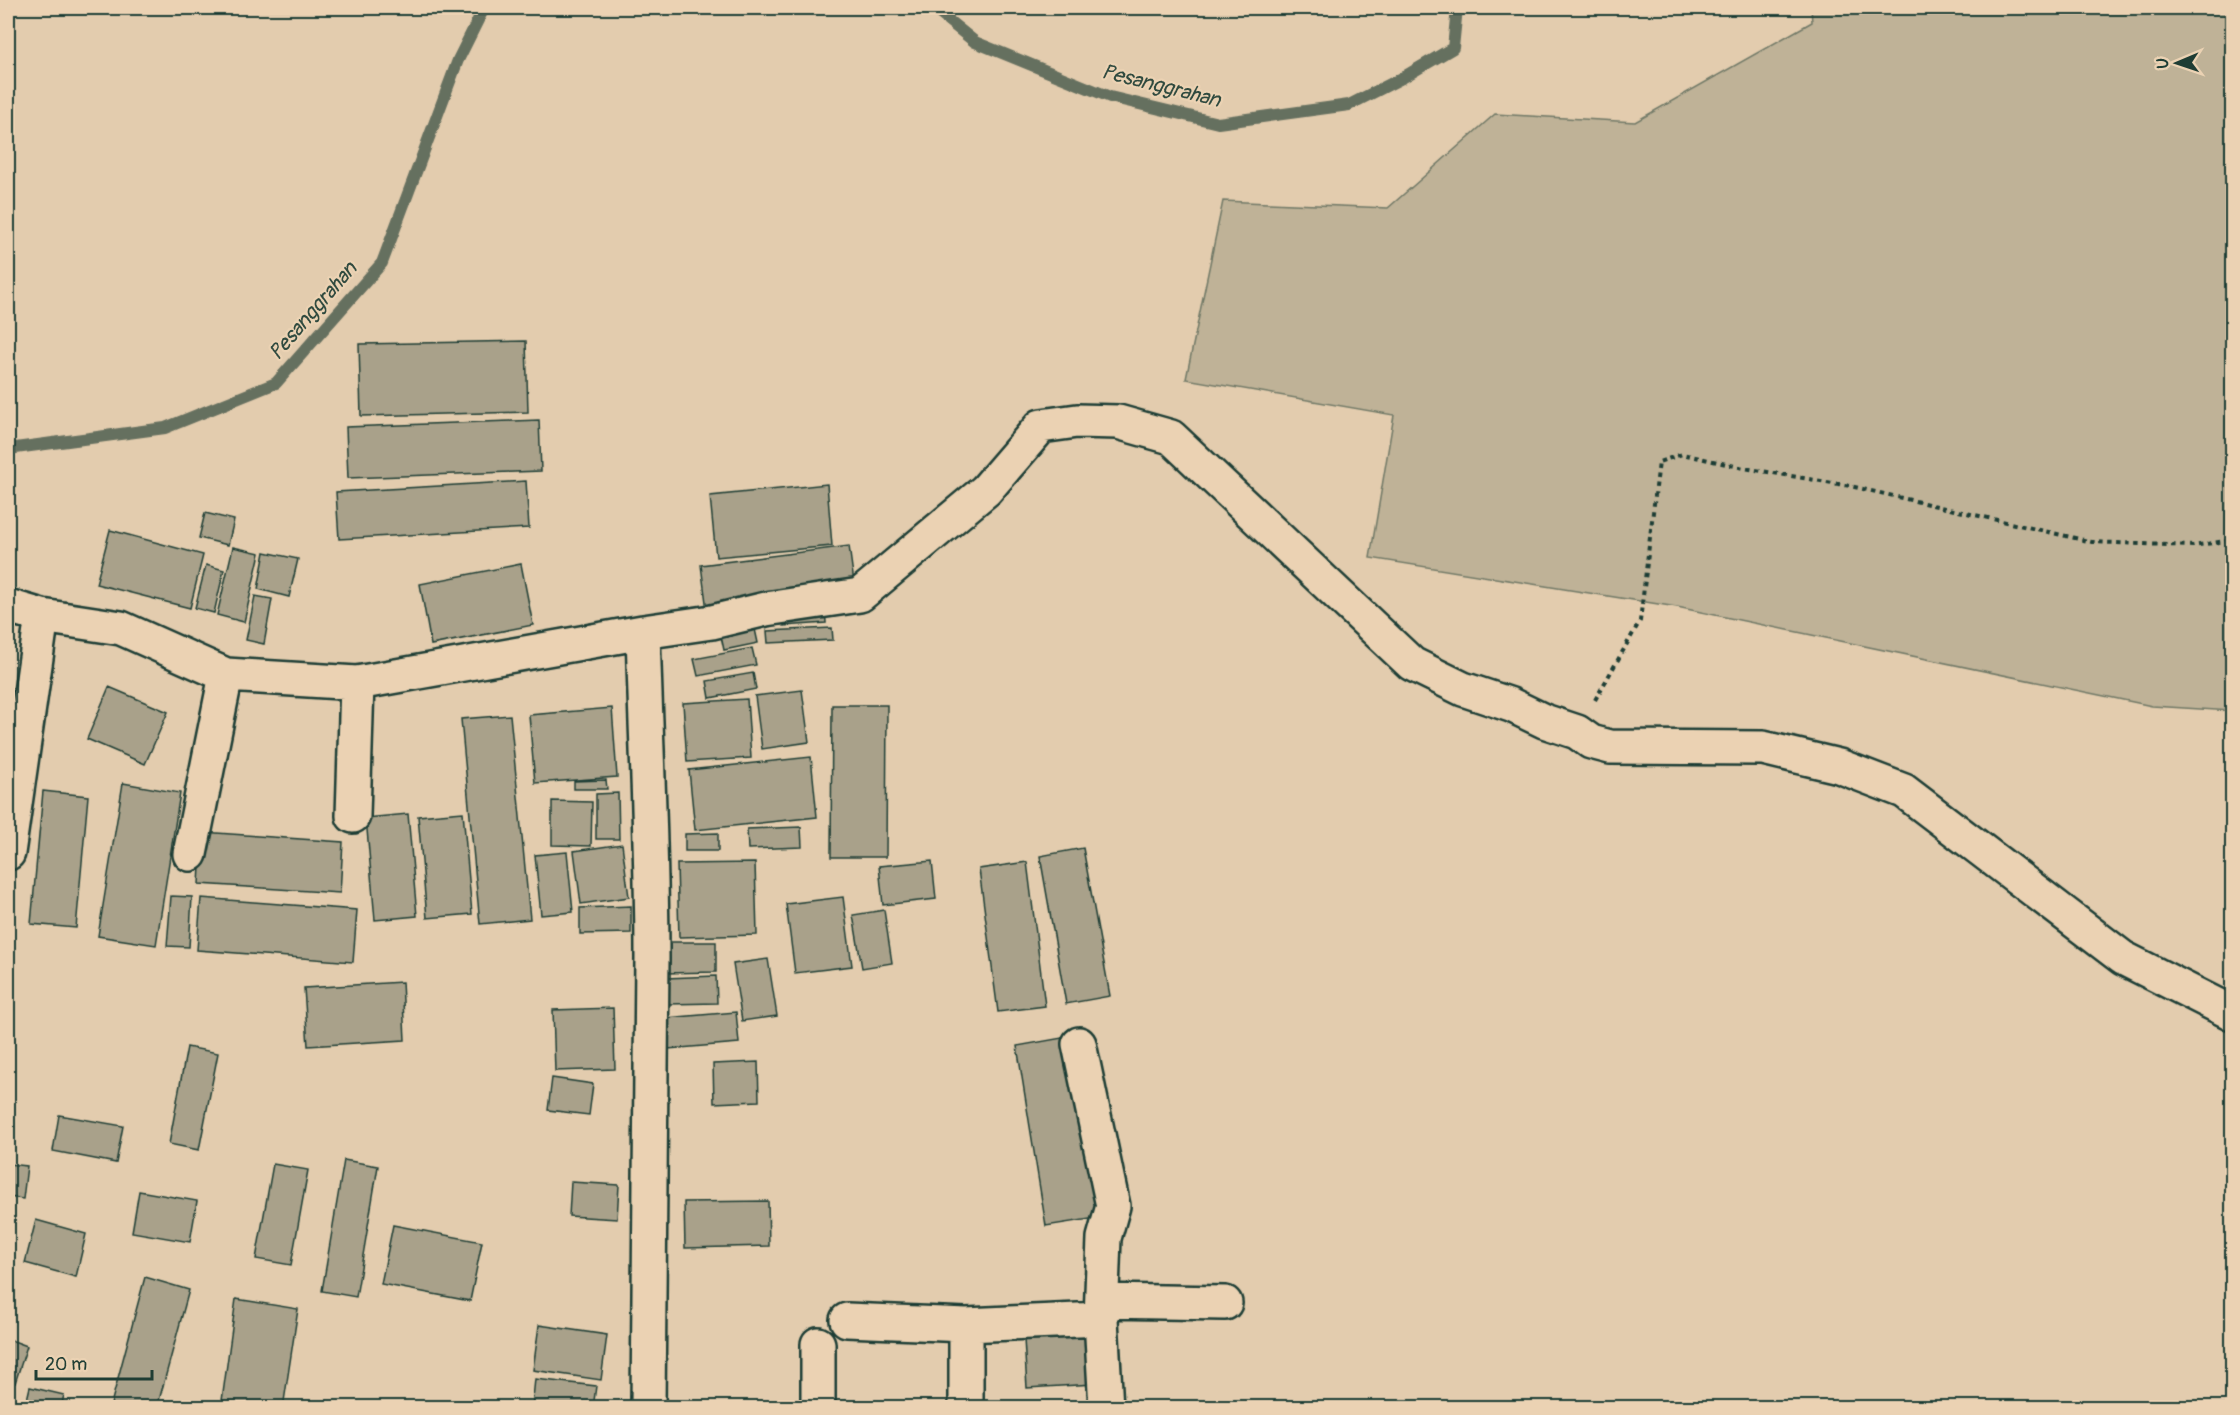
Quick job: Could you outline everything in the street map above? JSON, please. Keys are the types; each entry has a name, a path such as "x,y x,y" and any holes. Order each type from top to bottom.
{"street":[{"path":"8,606 42,616 121,628 226,675 357,683 643,632 712,622 766,609 860,595 986,490 1041,426 1077,421 1119,422 1171,437 1412,664 1463,689 1511,705 1544,721 1577,732 1591,741 1610,747 1763,748 1839,766 1904,791 2123,958 2232,1013"},
{"path":"8,853 42,616"},
{"path":"643,632 652,957 648,1407"},
{"path":"190,854 226,675"},
{"path":"353,816 357,683"},
{"path":"1079,1044 1113,1206 1104,1238 1101,1310 1107,1407"},
{"path":"847,1320 966,1324 1101,1310 1226,1303"},
{"path":"966,1324 966,1407"},
{"path":"818,1344 818,1407"}],"path":[{"path":"1577,732 1640,621 1659,462 1682,454 1744,468 1850,486 2092,542 2193,546 2232,540"}],"shaded area":[{"path":"1811,8 2232,8 2232,711 2152,706 1677,607 1370,558 1394,415 1186,379 1223,201 1388,208 1495,114 1635,122 1812,22"}],"building":[{"path":"526,341 528,412 361,416 359,344"},
{"path":"539,420 541,471 348,478 346,427"},
{"path":"526,481 529,528 339,539 336,492"},
{"path":"827,484 832,546 716,557 710,496"},
{"path":"205,513 234,520 228,545 199,538"},
{"path":"110,530 203,555 190,608 96,584"},
{"path":"849,546 855,590 707,610 701,565"},
{"path":"233,547 260,553 244,622 217,615"},
{"path":"265,552 298,559 289,597 258,589"},
{"path":"521,564 533,625 431,645 420,584"},
{"path":"206,565 224,570 214,613 195,608"},
{"path":"255,596 272,599 264,644 246,640"},
{"path":"825,607 826,623 784,626 782,611"},
{"path":"753,620 758,643 724,650 719,627"},
{"path":"832,628 833,640 768,643 767,631"},
{"path":"752,648 756,665 698,676 694,659"},
{"path":"753,673 756,689 710,698 707,681"},
{"path":"109,687 168,712 145,764 87,739"},
{"path":"802,690 809,742 762,749 755,696"},
{"path":"747,699 751,758 687,762 683,703"},
{"path":"832,705 887,705 886,857 831,857"},
{"path":"612,708 617,777 535,783 529,715"},
{"path":"510,715 530,919 480,924 461,719"},
{"path":"811,757 817,817 695,830 689,770"},
{"path":"606,780 607,789 574,789 574,781"},
{"path":"123,783 180,793 156,945 98,936"},
{"path":"43,791 88,796 76,928 31,924"},
{"path":"618,793 619,839 596,839 596,794"},
{"path":"552,801 592,802 591,846 552,845"},
{"path":"463,812 472,914 427,918 418,816"},
{"path":"408,814 417,916 375,920 366,818"},
{"path":"801,827 802,847 748,849 747,829"},
{"path":"202,832 343,842 340,893 199,884"},
{"path":"718,833 718,851 685,851 685,834"},
{"path":"622,844 629,897 581,904 574,851"},
{"path":"1083,848 1110,996 1066,1004 1040,856"},
{"path":"567,852 573,912 541,915 535,855"},
{"path":"932,861 936,899 883,905 879,866"},
{"path":"1027,862 1045,1006 998,1012 979,869"},
{"path":"755,863 757,935 679,937 677,864"},
{"path":"171,896 192,897 189,947 167,946"},
{"path":"843,897 852,966 795,973 786,904"},
{"path":"201,898 357,910 353,962 197,950"},
{"path":"631,906 631,933 580,934 580,908"},
{"path":"884,910 892,963 862,968 853,915"},
{"path":"663,942 716,942 716,972 664,973"},
{"path":"768,959 777,1016 742,1021 733,964"},
{"path":"716,976 717,1003 667,1004 666,978"},
{"path":"402,982 405,1040 308,1046 304,988"},
{"path":"613,1008 615,1069 555,1071 553,1010"},
{"path":"736,1012 739,1043 668,1049 666,1018"},
{"path":"1073,1036 1103,1217 1046,1226 1017,1046"},
{"path":"187,1047 218,1053 199,1150 169,1144"},
{"path":"758,1062 759,1101 714,1103 713,1064"},
{"path":"552,1078 593,1084 589,1115 548,1110"},
{"path":"59,1115 123,1126 116,1163 53,1151"},
{"path":"344,1160 378,1166 356,1297 322,1291"},
{"path":"8,1164 27,1166 23,1199 8,1197"},
{"path":"273,1164 308,1170 291,1265 256,1259"},
{"path":"571,1182 619,1185 617,1219 569,1216"},
{"path":"139,1191 197,1201 190,1242 132,1232"},
{"path":"768,1201 769,1246 685,1248 684,1202"},
{"path":"36,1220 86,1234 76,1277 25,1263"},
{"path":"393,1225 482,1242 470,1301 381,1284"},
{"path":"145,1277 189,1290 157,1408 110,1408"},
{"path":"236,1299 298,1309 283,1408 221,1408"},
{"path":"539,1325 607,1335 601,1380 533,1370"},
{"path":"1090,1334 1094,1384 1027,1388 1024,1339"},
{"path":"8,1339 27,1346 15,1383 8,1381"},
{"path":"535,1379 596,1386 593,1408 532,1408"},
{"path":"30,1387 64,1395 61,1408 25,1408"}],"waterway":[{"name":"Pesanggrahan","path":"8,449 165,428 276,383 382,263 458,60 484,8"},
{"name":"Pesanggrahan","path":"933,8 975,42 1110,97 1218,123 1349,105 1453,48 1457,8"}]}
